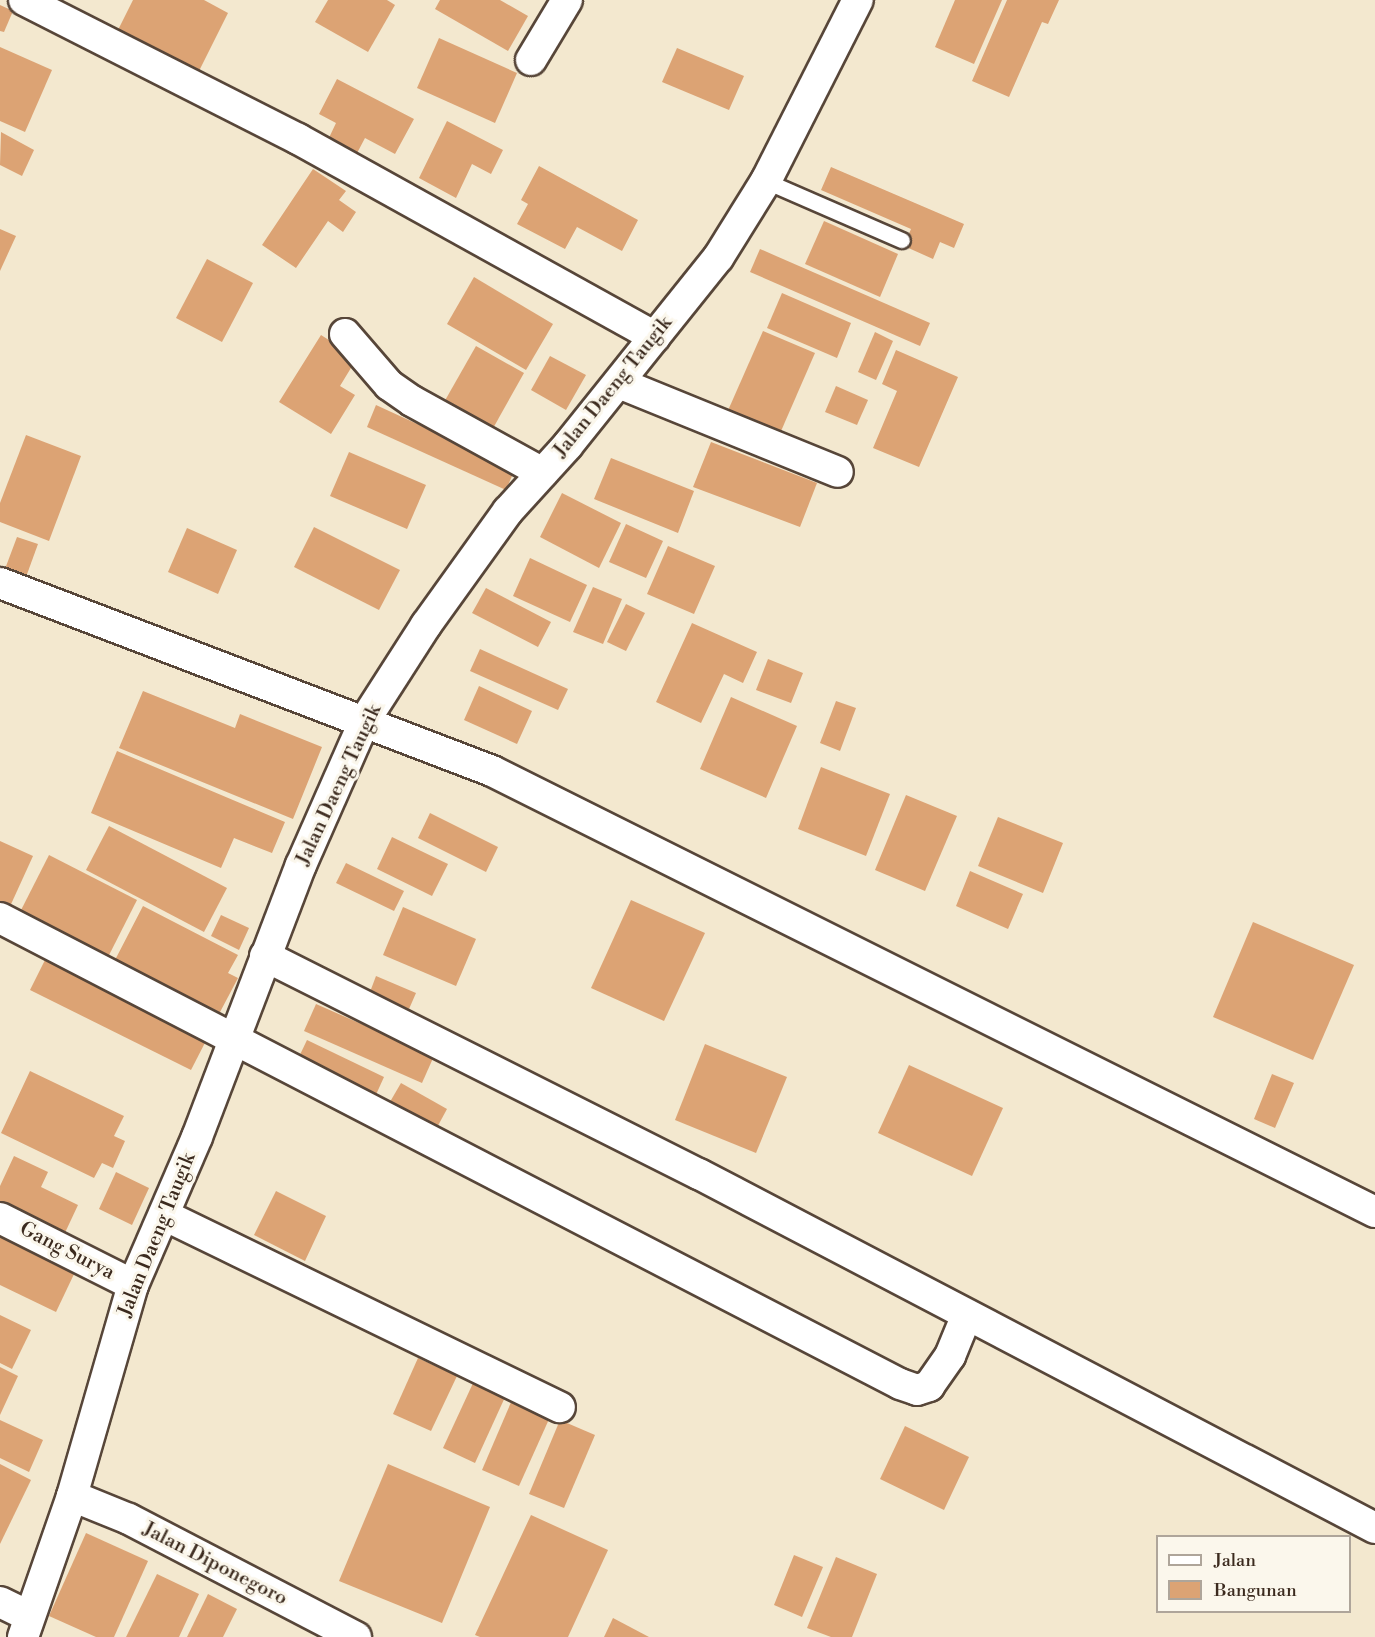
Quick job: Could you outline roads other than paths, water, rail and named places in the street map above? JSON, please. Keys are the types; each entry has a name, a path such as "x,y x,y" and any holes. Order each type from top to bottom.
{"street":[{"path":"24,0 298,139 655,337"},
{"path":"531,60 567,0"},
{"name":"Jalan Daeng Taugik","path":"26,1627 72,1496 133,1285 165,1215 265,956 365,720 501,521 619,383 718,258 766,181 847,4"},
{"path":"345,334 389,385 412,401 543,473"},
{"path":"619,383 838,472"},
{"path":"0,583 365,720 492,771 1375,1212"},
{"path":"0,918 900,1384 916,1390 929,1386 950,1356 966,1317"},
{"path":"265,956 699,1174 966,1317 1375,1528"},
{"path":"165,1215 560,1407"},
{"name":"Gang Surya","path":"0,1218 133,1285"},
{"name":"Jalan Diponegoro","path":"72,1496 129,1519 356,1637"},
{"path":"0,1602 26,1627"}],"lane":[{"path":"766,181 902,240"}]}
